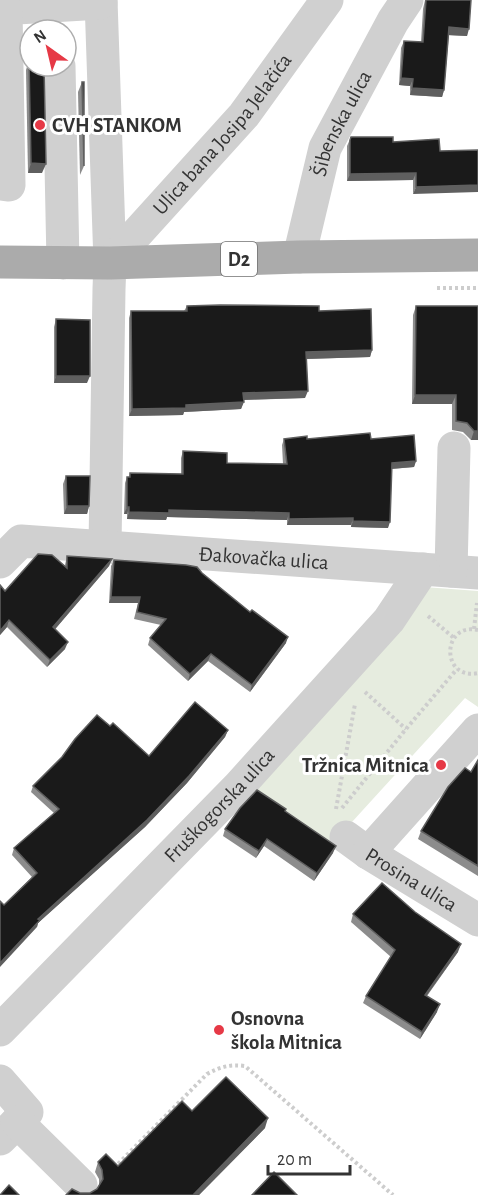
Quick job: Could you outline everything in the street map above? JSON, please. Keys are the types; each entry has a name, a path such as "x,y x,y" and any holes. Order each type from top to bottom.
{"main road":[{"name":"D2","path":"0,262 110,263 299,257 478,255"}],"street":[{"name":"Ulica bana Josipa Jelačića","path":"110,263 244,115 327,0"},
{"name":"Šibenska ulica","path":"299,257 325,148 393,21 407,0"},
{"path":"0,184 9,184 3,9 58,18 101,1 110,263 105,546"},
{"path":"59,78 63,263"},
{"path":"450,571 454,448"},
{"name":"Đakovačka ulica","path":"7,547 105,546 450,571"},
{"name":"Fruškogorska ulica","path":"0,1030 239,786 350,679 388,620 450,571"},
{"name":"Prosina ulica","path":"478,730 357,845 478,920"},
{"path":"0,1081 27,1112 8,1131 96,1178"}],"path":[{"path":"478,593 476,629 458,634 450,646 452,662 457,669 464,673 478,673"},
{"path":"350,679 334,818 457,669"},
{"path":"350,679 406,729"},
{"path":"96,1178 207,1074 219,1068 239,1065 245,1066 393,1195"}],"shaded area":[{"path":"424,587 478,591 478,707 465,698 352,822 335,846 252,787"}],"building":[{"path":"426,0 471,0 469,29 449,27 444,90 412,88 413,79 401,78 404,41 423,42"},
{"path":"29,78 44,78 46,164 31,163"},
{"path":"82,82 84,82 84,166"},
{"path":"351,137 393,137 393,142 439,139 440,151 478,150 478,185 416,187 416,173 350,174"},
{"path":"187,306 319,306 319,311 371,309 372,350 306,352 308,391 243,393 244,402 186,405 186,408 132,409 131,311 187,311"},
{"path":"416,306 478,306 478,431 474,431 467,423 456,421 456,395 415,395"},
{"path":"56,319 90,320 90,376 56,376"},
{"path":"370,433 371,439 414,435 416,461 392,463 390,522 353,521 353,518 289,519 289,513 169,510 169,513 129,512 129,507 127,507 127,477 130,477 130,473 183,474 183,451 227,453 227,463 287,464 284,439"},
{"path":"66,476 90,476 89,506 67,506"},
{"path":"38,554 52,555 67,568 67,556 112,559 53,627 68,642 50,660 9,620 0,631 0,585 5,591"},
{"path":"114,560 197,567 250,612 252,610 288,637 252,685 211,654 190,674 150,638 166,619 137,612 140,597 111,597"},
{"path":"195,702 228,730 147,820 38,919 40,920 0,963 0,901 4,905 37,873 14,848 59,809 33,786 62,757 97,715 110,726 113,723 149,756"},
{"path":"478,760 478,866 421,831 448,787 465,768 471,772"},
{"path":"257,790 336,846 317,873 267,839 259,851 225,829"},
{"path":"382,883 415,912 461,944 425,995 440,1004 422,1032 366,996 395,950 353,914"},
{"path":"226,1077 268,1118 193,1195 66,1195 72,1189 80,1193 90,1193 97,1189 103,1179 98,1162 106,1154 118,1166 182,1101 192,1111"},
{"path":"274,1172 297,1195 252,1195"},
{"path":"9,1185 19,1195 0,1195"}],"place":[{"name":"CVH STANKOM","path":"40,125"},
{"name":"Tržnica Mitnica","path":"441,765"},
{"name":"Osnovna škola Mitnica","path":"219,1030"}]}
